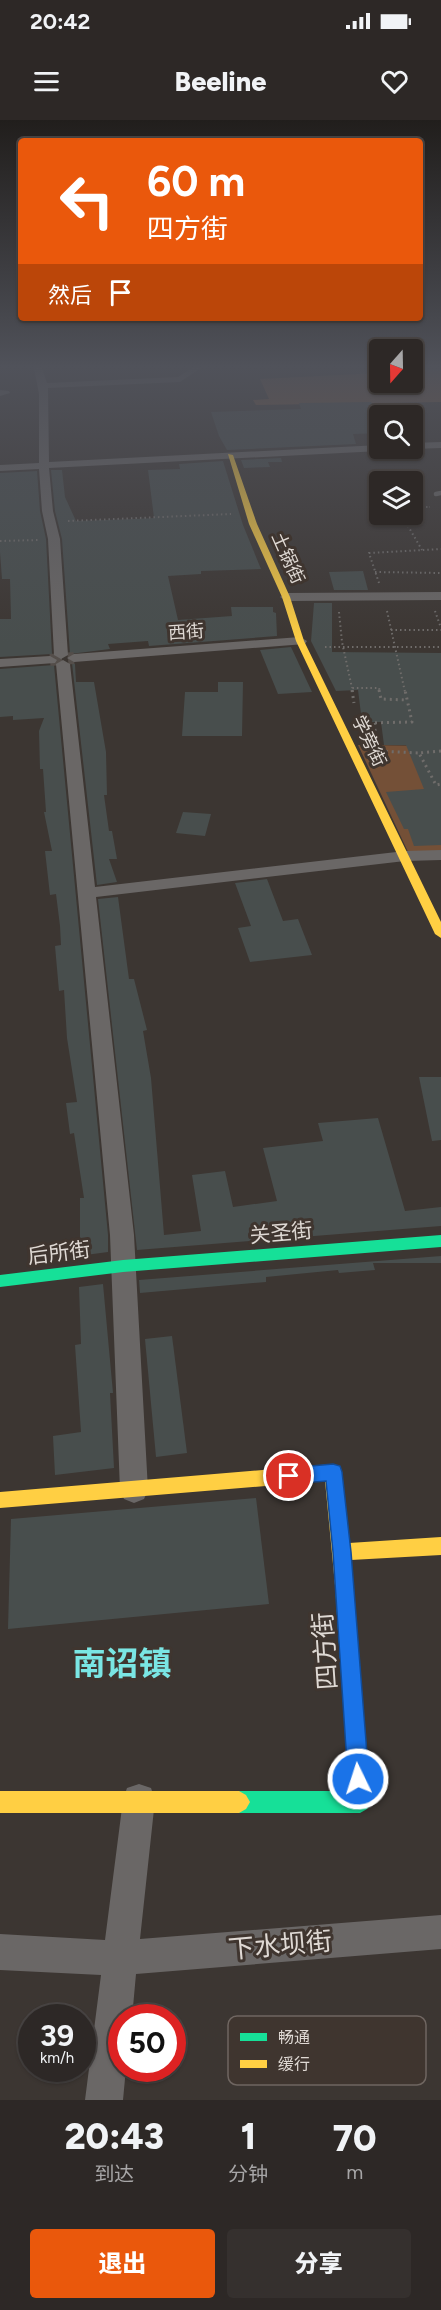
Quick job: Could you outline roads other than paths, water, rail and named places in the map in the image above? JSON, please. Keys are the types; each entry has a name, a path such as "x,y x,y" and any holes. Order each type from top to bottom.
{"street":[{"path":"44,460 49,522 54,539 62,659 88,893 123,1266 134,1490"},
{"path":"0,468 139,460"},
{"name":"土锅街","path":"232,460 250,514 286,597 301,642"},
{"path":"286,597 383,596 437,600"},
{"name":"西街","path":"0,663 301,642"},
{"name":"学旁街","path":"301,642 441,934"},
{"path":"88,893 405,856 441,855"},
{"name":"关圣街","path":"123,1266 441,1241"},
{"name":"后所街","path":"0,1281 123,1266"},
{"name":"四方街","path":"0,1500 333,1472 342,1552 360,1802 139,1800 0,1802"},
{"path":"342,1552 441,1546"},
{"path":"104,2100 139,1800"},
{"name":"下水坝街","path":"0,1952 120,1958 441,1932"}],"tunnel":[{"path":"50,660 74,658"}],"district":[{"name":"南诏镇","path":"122,1663"}]}
